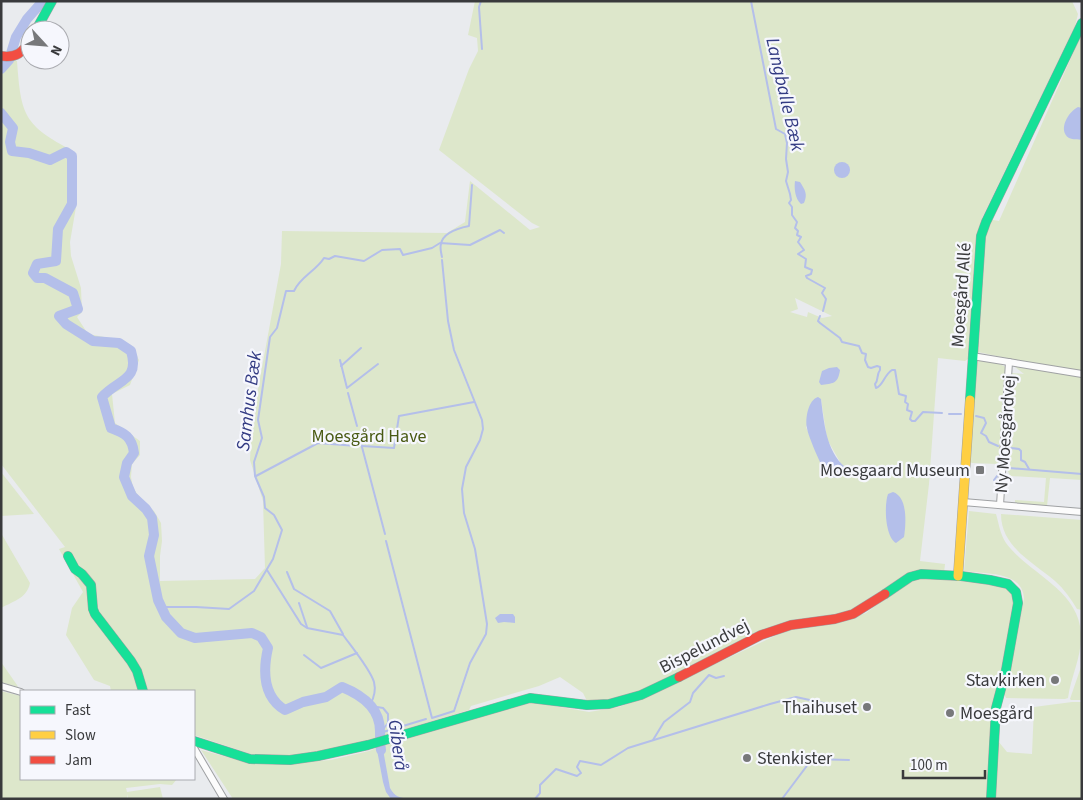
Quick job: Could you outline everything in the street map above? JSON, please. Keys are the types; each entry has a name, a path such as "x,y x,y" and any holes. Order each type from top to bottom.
{"street":[{"path":"42,20 52,1"},
{"name":"Moesgård Allé","path":"958,576 981,236 1082,23"},
{"path":"6,57 20,54"},
{"name":"Ny Moesgårdvej","path":"972,356 1082,374"},
{"name":"Ny Moesgårdvej","path":"1000,505 1010,362"},
{"path":"963,502 1082,512"},
{"path":"68,556 75,569 91,584 95,614 137,671 143,690"},
{"name":"Bispelundvej","path":"195,741 250,759 269,761 290,760 318,756 379,741 530,698 542,698 586,706 603,706 619,703 683,677 713,659 782,627 804,622 841,618 855,613 914,575 958,576 1000,580 1013,587 1017,594 1018,602 1006,670 996,708 991,799"},
{"path":"1,686 20,692"},
{"path":"195,750 224,799"}],"green space":[{"name":"Moesgård Have","path":"475,1 1072,1 1078,14 1075,26 982,218 999,221 1082,33 1082,480 1050,478 1047,506 1015,503 1015,500 1044,502 1046,478 1010,476 1005,465 1012,373 1024,374 1015,367 1015,360 978,352 965,361 938,358 929,484 920,561 945,564 944,573 920,572 853,610 839,615 809,618 618,701 588,703 583,693 560,677 539,686 471,706 469,710 346,747 292,757 251,754 195,735 195,690 111,690 110,686 94,680 66,635 72,608 83,592 59,549 65,547 1,464 1,65 5,60 17,61 21,95 28,117 44,134 75,154 76,207 70,242 71,256 81,288 82,312 77,317 88,334 120,340 131,345 139,360 130,385 112,394 115,423 140,441 140,455 132,464 131,477 133,488 143,502 154,511 161,523 160,581 255,579 265,568 263,501 250,460 252,422 281,264 282,231 447,233 465,222 470,181 530,230 540,227 532,223 439,150 469,69 478,51 477,38 468,35","holes":["795,298 832,316 822,318 808,312 807,317 790,312 798,309","821,399 827,439 840,462 825,471 806,427"]},
{"path":"981,360 1006,367 1000,459 997,464 972,463 969,461 975,363"},
{"path":"1,472 34,514 1,516"},
{"path":"969,511 996,514 1006,543 1027,564 1062,593 1078,618 1081,642 1068,698 1006,698 1004,694 1024,599 1022,590 1017,583 1010,579 992,574 964,571"},
{"path":"1001,514 1082,520 1082,610 1077,609 1055,581 1012,545 1002,526"},
{"path":"1,533 30,583 23,596 1,608"},
{"path":"923,577 1006,585 1016,598 988,799 233,799 201,750 249,763 270,764 331,760 369,751 409,736 530,703 589,712 619,707 645,697 783,632 804,626 844,621 866,613 911,579"},
{"path":"1,662 17,685 18,687 1,682"},
{"path":"1082,664 1082,700 1071,700 1070,699"},
{"path":"1,691 20,696 20,780 176,780 172,785 160,784 126,788 127,792 160,787 163,799 128,799 127,794 127,799 1,799"},
{"path":"1082,702 1082,799 995,799 998,741 1007,752 1032,754 1034,707"}],"water":[{"path":"1078,107 1082,108 1082,140 1069,138 1064,130 1068,116"},
{"path":"842,162 848,164 850,170 848,176 842,178 836,176 834,170 836,164"},
{"path":"795,181 800,182 805,190 806,197 804,203 801,204 796,196"},
{"path":"837,367 840,370 836,381 821,385 819,382 822,371"},
{"path":"818,397 821,399 830,445 845,467 843,475 839,478 828,475 825,472 808,432 806,420 808,410 812,402"},
{"path":"893,492 901,499 905,512 904,537 896,543 892,540 888,528 886,513 888,494"},
{"path":"500,614 513,614 515,623 498,623 495,618"},
{"name":"Giberå","path":"382,744 390,788 398,796 408,799 391,799 386,792 377,750 377,746"}],"waterway":[{"name":"Giberå","path":"1,69 9,60 16,37 27,19 43,1"},
{"path":"481,1 479,7 482,49"},
{"name":"Langballe Bæk","path":"751,1 776,129 785,134 787,143 786,159 788,172 786,181 791,200 789,203 792,207 792,215 797,222 795,228 798,231 797,235 801,237 798,242 804,250 798,254 806,259 805,267 812,270 811,274 806,276 807,278 825,288 822,293 826,299 823,311"},
{"name":"Giberå","path":"1,113 13,128 10,142 12,151 29,153 50,160 66,152 72,156 72,204 58,229 56,261 37,264 33,273 37,278 45,278 73,293 78,309 59,316 66,324 93,341 119,343 131,351 133,368 130,374 102,397 111,428 127,436 132,443 134,453 127,463 124,477 132,496 146,509 152,518 154,535 149,556 158,600 166,617 181,633 195,638 252,633 261,637 268,648 265,665 268,690 277,704 285,710 303,702 326,697 342,687 363,698 377,716 381,750"},
{"path":"442,257 441,245 445,236 456,229 469,226 472,185"},
{"name":"Samhus Bæk","path":"161,607 229,609 254,591 273,559 282,530 274,515 265,508 264,497 255,476 254,462 262,438 258,420 270,337 277,328 286,291 294,291 300,282 324,258 329,259 335,256 364,261 382,250 400,249 403,255 432,248 440,243 470,245 500,230 504,233"},
{"path":"386,541 432,718 454,711 470,663 486,634 487,624 475,549 464,513 462,489 466,467 480,440 483,429 482,420 454,350 448,321 442,260"},
{"path":"820,316 818,321 840,338 842,342 859,346 862,353 866,354 865,360 868,367 880,367 875,384 876,388 889,372 895,370 899,394 906,396 905,402 908,404 907,410 912,412 910,419 912,421 915,421 923,412 942,413"},
{"path":"341,366 361,348"},
{"path":"340,360 347,388 378,364"},
{"path":"348,393 357,426"},
{"path":"362,446 394,448 399,416 474,402"},
{"path":"949,414 961,414"},
{"path":"976,416 984,418 986,423 981,433 986,436 989,442 998,446"},
{"path":"358,432 385,534"},
{"path":"256,476 318,443 357,446"},
{"path":"1011,448 1021,451 1021,460 1025,462 1029,469"},
{"path":"1009,468 1082,474"},
{"path":"994,480 997,476"},
{"path":"267,570 301,624 307,628 343,635 365,664 374,682 373,700 370,705"},
{"path":"287,572 294,589 330,611 343,634"},
{"path":"299,603 307,627"},
{"path":"304,655 321,668 357,653"},
{"path":"653,740 664,722 690,702 693,693 709,675 716,678 724,676"},
{"path":"535,799 540,793 540,785 556,769 577,776 581,773 577,767 580,761 601,765 628,748 796,697 828,704"},
{"path":"371,706 383,708 388,714 388,723 380,733"},
{"path":"380,733 426,719"},
{"path":"782,799 812,759 849,760"}],"traffic: fast":[{"path":"42,20 52,1"},
{"path":"970,400 981,236 1082,23"},
{"path":"68,556 75,569 91,585 95,614 131,661 137,671 143,690"},
{"path":"885,594 910,577 921,574 990,580 1008,584 1016,592 1018,603 1006,670 996,708 991,799"},
{"path":"195,741 250,759 290,760 368,745 530,698 587,705 609,704 641,695 679,677"}],"traffic: slow":[{"path":"958,576 970,400"}],"traffic: jam":[{"path":"1,56 11,56 20,52"},
{"path":"679,677 761,635 791,625 835,619 853,614 885,594"}],"place":[{"name":"Moesgaard Museum","path":"980,470"},
{"name":"Stavkirken","path":"1055,680"},
{"name":"Thaihuset","path":"867,707"},
{"name":"Moesgård","path":"950,713"},
{"name":"Stenkister","path":"747,758"}]}
